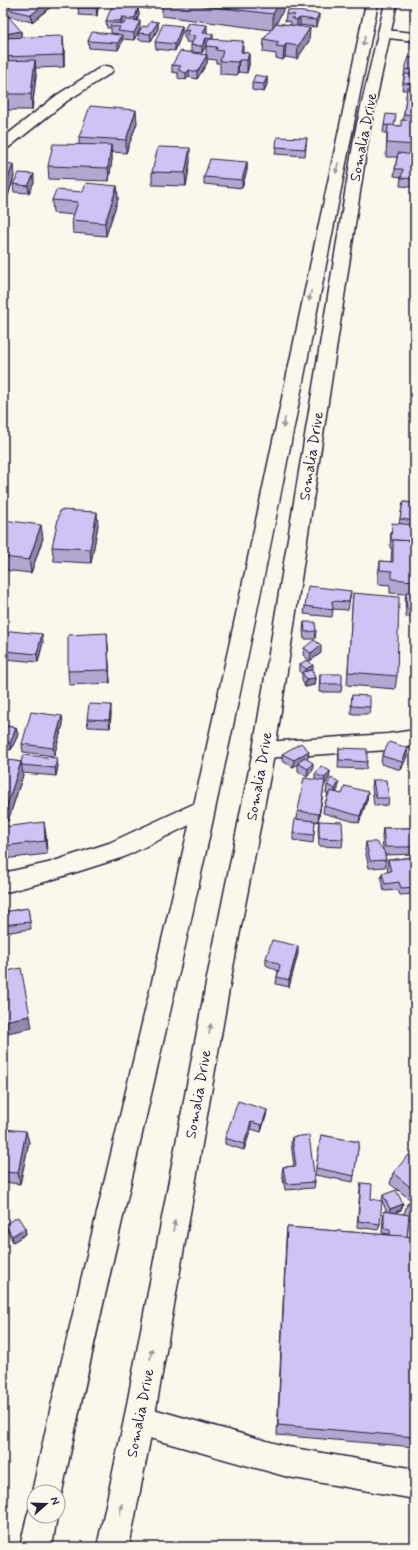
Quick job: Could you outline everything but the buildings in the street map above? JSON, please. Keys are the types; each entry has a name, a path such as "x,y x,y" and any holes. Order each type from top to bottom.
{"main road":[{"name":"Somalia Drive","path":"49,1484 70,1379 204,808 372,3"},
{"name":"Somalia Drive","path":"113,1547 139,1420 219,978 264,750 362,133 391,3"},
{"path":"384,34 415,37"},
{"path":"3,145 62,98 106,70"},
{"path":"264,750 388,742 415,738"},
{"path":"3,883 48,872 116,850 204,808"},
{"path":"139,1420 288,1462 415,1484"},
{"path":"36,1547 40,1524"}]}
